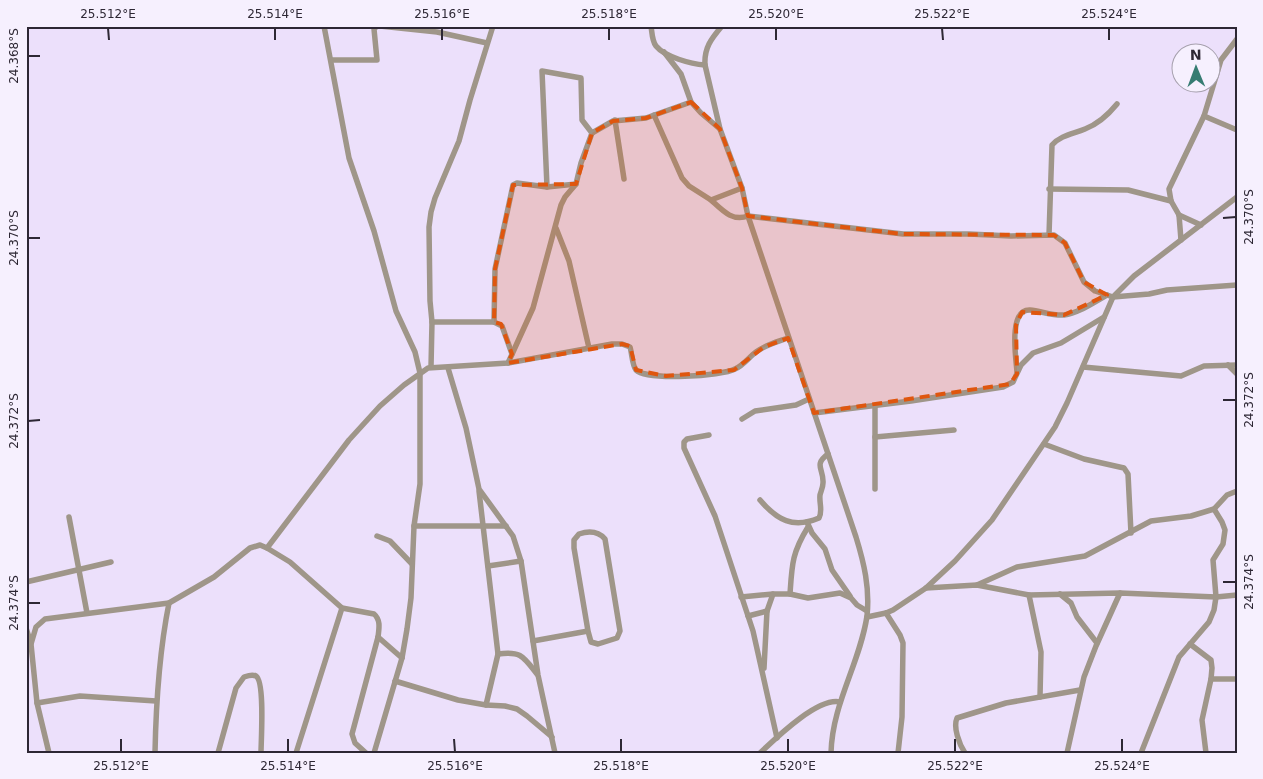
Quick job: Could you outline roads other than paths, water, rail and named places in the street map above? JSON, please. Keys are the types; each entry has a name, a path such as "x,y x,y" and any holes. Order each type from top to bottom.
{"street":[{"path":"324,26 342,131 349,158 374,231 396,311 415,352 420,373 420,484 414,526 408,621 402,658 374,753"},
{"path":"331,60 377,60 374,29 379,26 444,33 487,43"},
{"path":"431,367 432,322 429,227 431,212 459,141 493,26"},
{"path":"651,26 656,46 664,52 692,64 705,65"},
{"path":"722,26 706,49 705,65 720,129 742,188 748,216 864,561 868,589 867,614 859,649 833,726 831,753"},
{"path":"1180,240 1179,215 1171,201 1169,189 1204,116 1221,60 1237,39"},
{"path":"664,52 681,74 691,102 720,129"},
{"path":"547,186 542,71 581,78 582,120 592,133"},
{"path":"508,363 533,308 563,200 576,184 581,163 592,133 615,120 643,118 691,102"},
{"path":"1049,235 1049,189 1053,143 1094,125 1117,104"},
{"path":"654,115 684,180 689,186 733,217 741,219 748,216 851,230 903,234 1056,236 1064,241 1084,282 1095,291 1110,296 1237,285"},
{"path":"1204,116 1237,130"},
{"path":"615,120 624,179"},
{"path":"494,322 495,269 513,185 517,183 547,186 576,184"},
{"path":"711,200 742,188"},
{"path":"1049,189 1128,190 1171,201"},
{"path":"1017,374 1016,325 1022,312 1028,310 1064,315 1110,296 1237,197"},
{"path":"1179,215 1201,225"},
{"path":"556,228 570,261 589,348"},
{"path":"807,524 824,546 834,574 851,598 867,614 886,613 926,588 955,561 992,520 1044,444 1067,403 1104,317 1110,296"},
{"path":"814,413 1003,387 1013,382 1026,358 1033,353 1061,343 1104,317"},
{"path":"432,322 494,322 502,326 512,354"},
{"path":"267,548 349,440 380,406 404,384 431,367 448,368 508,363 612,344 627,345 631,351 636,370 646,374 666,376 704,375 734,370 764,347 788,338"},
{"path":"1228,365 1237,374"},
{"path":"1083,367 1181,376 1204,366 1237,365"},
{"path":"448,368 466,428 479,489 498,654 486,705"},
{"path":"742,418 755,411 796,405 809,399"},
{"path":"875,406 875,489"},
{"path":"875,437 954,430"},
{"path":"709,435 687,439 684,442 684,448 715,516 748,616 764,675 777,738"},
{"path":"1044,444 1084,459 1124,468 1128,474 1131,533"},
{"path":"760,500 770,512 784,521 807,524 816,520 821,516 820,498 823,482 820,464 822,458 828,454"},
{"path":"479,489 513,536 521,561 538,675 555,753"},
{"path":"977,585 1018,567 1085,556 1151,521 1191,516 1214,509 1227,495 1237,491"},
{"path":"1141,753 1180,657 1211,618 1214,610 1216,597 1213,560 1223,544 1225,530 1214,509"},
{"path":"69,517 86,613"},
{"path":"790,594 792,568 796,550 807,524"},
{"path":"414,526 506,526"},
{"path":"595,532 601,534 604,539 620,631 617,638 598,644 591,642 588,631 574,540 579,534 595,532"},
{"path":"377,536 390,541 412,564"},
{"path":"31,644 36,627 45,618 169,604 214,577 250,548 260,545 290,562 342,608 374,614 379,621 378,637 352,734 355,743 366,753"},
{"path":"488,566 521,561"},
{"path":"26,582 111,562"},
{"path":"926,588 977,585 1029,595 1120,593 1216,597 1237,595"},
{"path":"741,597 790,594 808,598 840,593 851,598"},
{"path":"1067,753 1080,690 1120,593"},
{"path":"764,675 767,611 773,594"},
{"path":"1060,594 1071,603 1082,624 1098,643"},
{"path":"1029,595 1042,652 1040,697"},
{"path":"155,753 156,701 161,649 169,604"},
{"path":"296,753 342,608"},
{"path":"748,616 767,611"},
{"path":"886,613 903,643 902,717 898,753"},
{"path":"26,628 31,644 37,703 50,753"},
{"path":"534,641 588,631"},
{"path":"378,637 402,658"},
{"path":"1190,644 1210,660 1212,668 1202,720 1206,753"},
{"path":"498,654 515,652 521,655 538,675"},
{"path":"218,753 236,688 244,676 250,675 258,679 261,694 261,753"},
{"path":"1211,679 1237,679"},
{"path":"395,681 458,700 517,709 553,738"},
{"path":"965,753 958,734 957,718 998,704 1080,690"},
{"path":"37,703 80,696 156,701"},
{"path":"760,753 797,720 828,702 840,702"}]}
